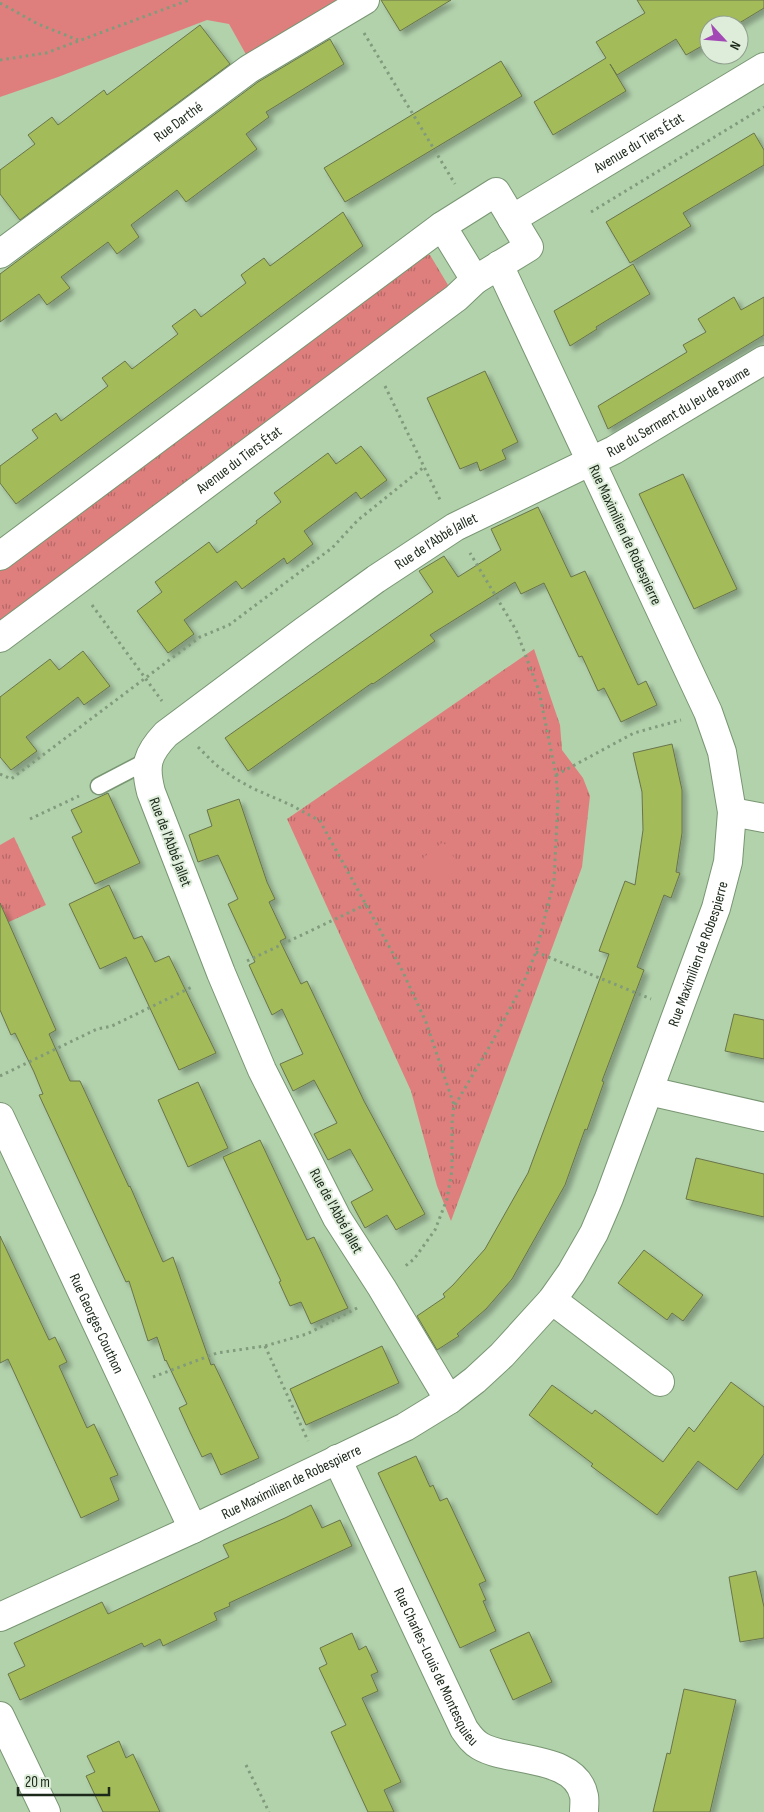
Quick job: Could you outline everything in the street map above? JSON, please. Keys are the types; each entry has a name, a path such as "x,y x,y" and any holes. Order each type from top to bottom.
{"street":[{"name":"Rue Darthé","path":"0,254 249,69 357,5"},
{"name":"Avenue du Tiers État","path":"0,638 456,298 475,280 529,247 512,219 764,67"},
{"path":"0,556 442,226 496,192 512,219"},
{"path":"442,226 475,280"},
{"name":"Rue Maximilien de Robespierre","path":"0,1617 194,1529 405,1427 449,1400 475,1380 502,1355 552,1300 572,1272 594,1233 680,1010 716,908 728,862 732,812 722,752 708,712 499,265"},
{"name":"Rue du Serment du Jeu de Paume","path":"591,461 614,450 764,360"},
{"name":"Rue de l'Abbé Jallet","path":"449,1400 382,1288 337,1218 262,1070 221,973 151,792 147,777 147,761 156,745 166,734 304,630 376,579 455,528 591,461"},
{"path":"732,812 764,818"},
{"path":"649,1091 764,1117"},
{"name":"Rue Georges Couthon","path":"0,1118 194,1529"},
{"path":"552,1300 660,1382"},
{"name":"Rue Charles-Louis de Montesquieu","path":"329,1463 464,1729 472,1740 486,1749 550,1764 565,1771 577,1781 584,1796 584,1812"},
{"path":"0,1716 46,1812"}],"lane":[{"path":"99,786 147,761"}],"path":[{"path":"0,60 46,53 188,0"},
{"path":"0,3 38,24 79,41"},
{"path":"357,5 470,209"},
{"path":"591,212 764,107"},
{"path":"127,1387 217,1353 265,1346 307,1334 354,1310 414,1259 435,1230 448,1199 452,1170 454,1106 523,984 536,952 554,881 558,799 556,775 539,691 524,647 501,604 455,528 384,384"},
{"path":"0,774 11,779 200,637 229,624 332,548 358,520 424,467"},
{"path":"90,603 179,724 204,754 236,779 320,821 402,970 426,1022 454,1106"},
{"path":"556,775 634,734 708,712"},
{"path":"30,819 99,786"},
{"path":"0,1076 97,1029 112,1026 366,904"},
{"path":"536,952 680,1010"},
{"path":"265,1346 329,1463"},
{"path":"246,1766 269,1812"}],"green space":[{"path":"0,0 342,0 248,58 229,24 207,20 0,97"},
{"path":"422,253 430,255 448,285 446,292 0,624 0,568"},
{"path":"534,649 560,725 562,750 583,778 590,796 582,867 451,1221 437,1186 411,1091 287,819"},
{"path":"14,837 46,905 0,926 0,845"},
{"path":"443,842 460,866 439,882 423,858"}],"building":[{"path":"381,0 451,0 400,31"},
{"path":"637,0 764,0 764,8 749,17 749,15 699,15 699,48 686,55 676,39 617,75 610,64 626,91 553,135 534,102 606,58 596,42 645,13"},
{"path":"200,25 230,64 20,220 0,194 0,170 35,144 28,135 52,117 58,125 104,90 107,95"},
{"path":"330,39 344,64 266,112 269,117 246,134 257,149 186,202 177,190 131,225 139,237 117,254 108,242 61,277 70,288 47,305 39,294 0,322 0,274 258,82"},
{"path":"501,61 522,96 345,202 324,168"},
{"path":"754,133 764,150 764,165 683,213 691,226 630,263 606,222"},
{"path":"343,212 363,246 16,504 0,483 0,466 38,438 32,430 56,413 61,421 108,386 102,378 125,361 132,369 178,334 172,326 195,309 201,317 246,283 241,275 253,266 264,258 270,266"},
{"path":"633,264 650,294 596,327 597,329 570,346 554,311"},
{"path":"734,297 741,310 764,297 764,335 608,429 598,406 687,352 683,345 706,332 698,319"},
{"path":"485,371 518,442 502,450 506,459 480,471 477,462 460,469 427,398"},
{"path":"361,446 387,480 361,499 356,492 304,531 313,544 287,564 284,558 242,589 236,581 184,620 194,634 168,653 137,611 162,592 155,582 209,542 217,553 281,502 274,493 328,453 336,464"},
{"path":"683,474 737,589 694,609 639,494"},
{"path":"538,507 571,577 585,571 638,685 646,681 657,705 621,722 604,688 598,691 582,656 579,657 544,583 521,594 515,582 430,635 435,641 248,771 225,738 433,592 419,571 444,556 458,577 501,550 491,529"},
{"path":"83,651 110,686 84,705 78,697 26,737 37,751 11,770 0,757 0,697 50,659 59,670"},
{"path":"672,744 682,790 682,833 676,872 680,873 671,898 664,895 637,967 644,970 602,1081 604,1082 587,1130 585,1129 565,1185 512,1279 486,1309 457,1334 459,1336 437,1350 417,1316 445,1297 443,1294 485,1249 528,1173 609,954 599,951 625,881 635,885 643,830 642,792 633,753"},
{"path":"108,793 140,863 95,884 72,837 82,832 71,810"},
{"path":"239,799 267,882 275,899 269,902 286,938 280,941 301,984 307,981 364,1101 425,1214 396,1230 387,1215 365,1228 351,1202 373,1190 350,1149 328,1160 314,1134 337,1123 314,1080 293,1091 280,1064 303,1054 282,1009 272,1015 249,965 255,962 228,904 238,899 218,855 198,862 189,835 212,826 207,810"},
{"path":"109,885 134,939 142,936 155,962 169,956 216,1053 179,1070 126,957 100,969 69,904"},
{"path":"0,903 56,1030 49,1034 70,1081 80,1081 130,1186 163,1262 173,1257 211,1365 214,1364 259,1458 221,1475 211,1453 202,1457 190,1432 179,1408 187,1404 165,1361 157,1337 148,1341 129,1281 126,1282 39,1095 43,1094 34,1072 15,1033 11,1035 0,1010"},
{"path":"734,1014 764,1020 764,1059 725,1051"},
{"path":"198,1082 228,1148 188,1167 158,1100"},
{"path":"260,1140 307,1240 314,1237 348,1308 311,1324 301,1302 290,1306 279,1282 281,1281 223,1157"},
{"path":"696,1158 764,1174 764,1217 686,1199"},
{"path":"0,1236 49,1340 55,1337 67,1362 59,1366 87,1428 94,1424 118,1475 110,1478 119,1500 81,1518 8,1359 0,1363"},
{"path":"644,1250 703,1295 683,1321 672,1313 667,1320 618,1283"},
{"path":"382,1346 399,1383 306,1425 290,1389"},
{"path":"731,1382 764,1407 764,1454 737,1490 698,1461 657,1515 591,1466 593,1464 529,1415 552,1385 592,1414 595,1410 663,1462 689,1427 694,1432"},
{"path":"416,1456 430,1487 433,1485 440,1501 447,1498 486,1581 479,1584 486,1600 483,1601 496,1631 460,1648 378,1473"},
{"path":"311,1505 322,1528 340,1520 352,1546 229,1603 230,1606 214,1613 217,1620 163,1646 160,1639 144,1647 142,1643 20,1700 8,1674 25,1666 14,1643 102,1602 108,1614 229,1557 223,1545"},
{"path":"756,1571 764,1607 764,1638 740,1642 729,1577"},
{"path":"529,1632 552,1682 513,1700 490,1650"},
{"path":"352,1633 359,1650 366,1646 378,1672 371,1675 378,1691 362,1698 401,1782 384,1790 394,1812 368,1812 331,1732 346,1725 319,1668 327,1664 320,1648"},
{"path":"684,1689 736,1700 710,1812 653,1812 667,1753 670,1754"},
{"path":"119,1741 126,1758 133,1754 160,1812 103,1812 86,1776 95,1772 87,1756"}]}
